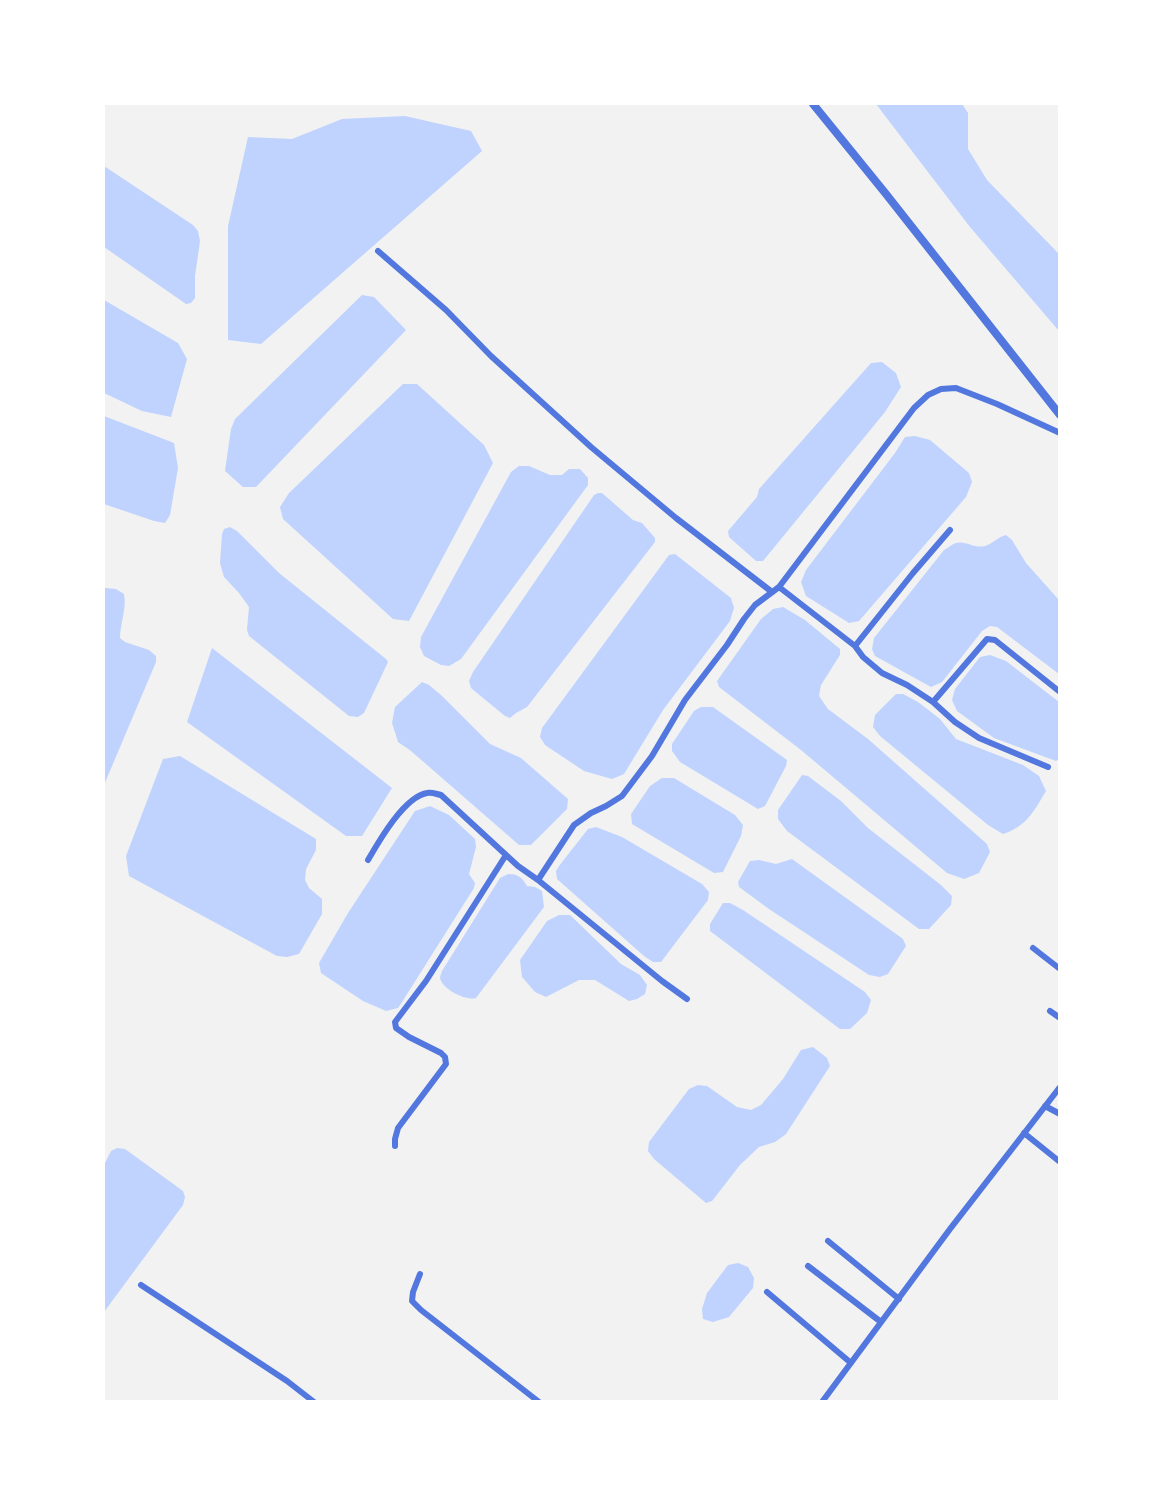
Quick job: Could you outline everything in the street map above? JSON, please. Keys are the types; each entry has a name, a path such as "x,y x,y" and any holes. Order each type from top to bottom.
{"street":[{"path":"813,104 1059,415"},
{"path":"378,251 446,310 491,356 576,434 676,518 772,592"},
{"path":"538,880 574,825 622,796 652,756 685,700 744,619 755,605 779,587 914,408 928,395 941,389 956,388 1059,433"},
{"path":"855,646 950,530"},
{"path":"779,587 855,646 863,657 882,673 907,685 933,702 955,722 979,738 1048,767"},
{"path":"933,702 987,639 995,640 1059,692"},
{"path":"368,860 408,802 430,792 441,795 506,855 687,999"},
{"path":"395,1146 398,1128 446,1064 445,1057 441,1053 409,1037 396,1028 395,1022 426,981 506,855"},
{"path":"1033,948 1059,969"},
{"path":"1050,1011 1059,1018"},
{"path":"822,1401 1059,1087"},
{"path":"1046,1106 1059,1114"},
{"path":"1024,1133 1059,1162"},
{"path":"828,1241 899,1299"},
{"path":"808,1266 881,1322"},
{"path":"420,1274 412,1301 539,1401"},
{"path":"141,1285 314,1401"},
{"path":"767,1292 851,1363"}],"water":[{"path":"876,104 962,104 968,113 968,149 987,180 1059,254 1059,331 970,227"},
{"path":"405,116 471,131 482,151 261,344 228,340 228,226 248,137 292,139 342,119"},
{"path":"104,166 193,225 198,231 200,241 195,276 195,298 191,303 186,304 104,247"},
{"path":"362,295 374,297 406,330 256,487 243,487 225,471 231,429 235,419"},
{"path":"104,300 178,343 187,359 171,417 142,411 104,393"},
{"path":"882,362 896,373 901,387 885,412 763,561 756,561 729,537 728,531 757,497 759,489 871,363"},
{"path":"403,384 417,384 484,445 493,463 409,621 393,619 283,519 280,507 289,493"},
{"path":"104,416 174,443 178,468 170,515 165,523 104,504"},
{"path":"915,436 930,440 969,473 972,482 966,497 859,621 849,623 806,596 801,582 806,570 905,437"},
{"path":"519,466 529,466 550,475 562,475 569,469 580,469 588,478 588,485 461,659 449,666 441,665 424,656 420,647 421,637 511,472"},
{"path":"602,493 633,520 642,523 655,538 655,542 527,707 510,718 505,716 471,688 469,681 594,495"},
{"path":"230,527 237,531 279,573 386,659 388,662 364,713 358,717 349,716 249,636 247,630 249,607 224,577 220,563 222,534 224,529"},
{"path":"1006,535 1012,540 1026,563 1059,600 1059,674 997,627 990,626 982,631 942,682 931,687 875,656 872,649 874,638 944,550 959,542 985,546"},
{"path":"675,554 731,598 734,608 730,621 663,710 624,774 612,779 584,771 545,745 540,737 542,728 669,555"},
{"path":"105,588 116,589 124,594 125,605 120,638 149,650 156,656 156,662 104,785 104,590"},
{"path":"783,607 805,620 840,649 840,655 821,685 819,696 828,709 868,739 987,844 990,852 979,873 964,879 947,873 801,750 719,687 717,681 761,619 773,609"},
{"path":"212,648 392,788 362,836 346,836 187,722"},
{"path":"990,655 1006,661 1059,702 1059,759 1056,761 994,738 957,711 952,700 955,689 980,657"},
{"path":"422,682 441,695 490,744 521,758 568,799 567,809 531,845 519,845 398,742 392,723 395,707"},
{"path":"896,694 903,694 918,702 940,719 956,739 1023,765 1039,776 1046,791 1029,817 1018,827 1003,834 988,825 880,736 873,727 875,715"},
{"path":"701,707 713,707 787,760 765,806 758,809 680,762 672,751 672,744 694,711"},
{"path":"180,756 316,839 316,850 306,869 305,880 309,888 322,899 322,914 299,954 287,957 277,956 129,876 126,856 163,759"},
{"path":"802,775 808,776 841,801 868,828 952,896 951,905 929,929 919,929 787,831 778,819 778,810"},
{"path":"662,778 674,778 735,815 743,825 741,836 723,872 714,873 632,824 631,814 650,786"},
{"path":"430,806 449,815 475,839 476,847 469,874 475,883 474,888 398,1008 386,1011 363,1001 321,973 319,963 348,913 415,811"},
{"path":"596,827 622,837 702,884 709,892 708,900 661,962 653,962 644,956 557,879 556,871 559,866 588,829"},
{"path":"792,859 903,939 906,946 888,974 880,977 869,975 739,887 738,882 750,861 759,860 776,864"},
{"path":"508,874 517,875 527,886 542,891 544,907 476,998 462,996 443,984 440,978 442,971 500,878"},
{"path":"723,903 730,903 743,910 865,992 871,1000 867,1013 850,1029 840,1029 710,931 710,924"},
{"path":"559,915 570,915 621,964 640,975 647,985 645,994 629,1001 595,980 579,980 546,997 535,992 522,977 520,960 547,921"},
{"path":"813,1047 827,1058 830,1066 786,1134 775,1142 759,1147 740,1165 712,1201 706,1203 654,1159 648,1151 649,1142 689,1089 698,1085 707,1086 737,1107 751,1110 761,1105 783,1079 801,1050"},
{"path":"117,1148 125,1149 183,1191 185,1197 183,1205 104,1312 104,1165 111,1151"},
{"path":"738,1263 748,1267 754,1278 753,1288 729,1317 713,1322 703,1319 702,1309 707,1293 728,1265"}]}
